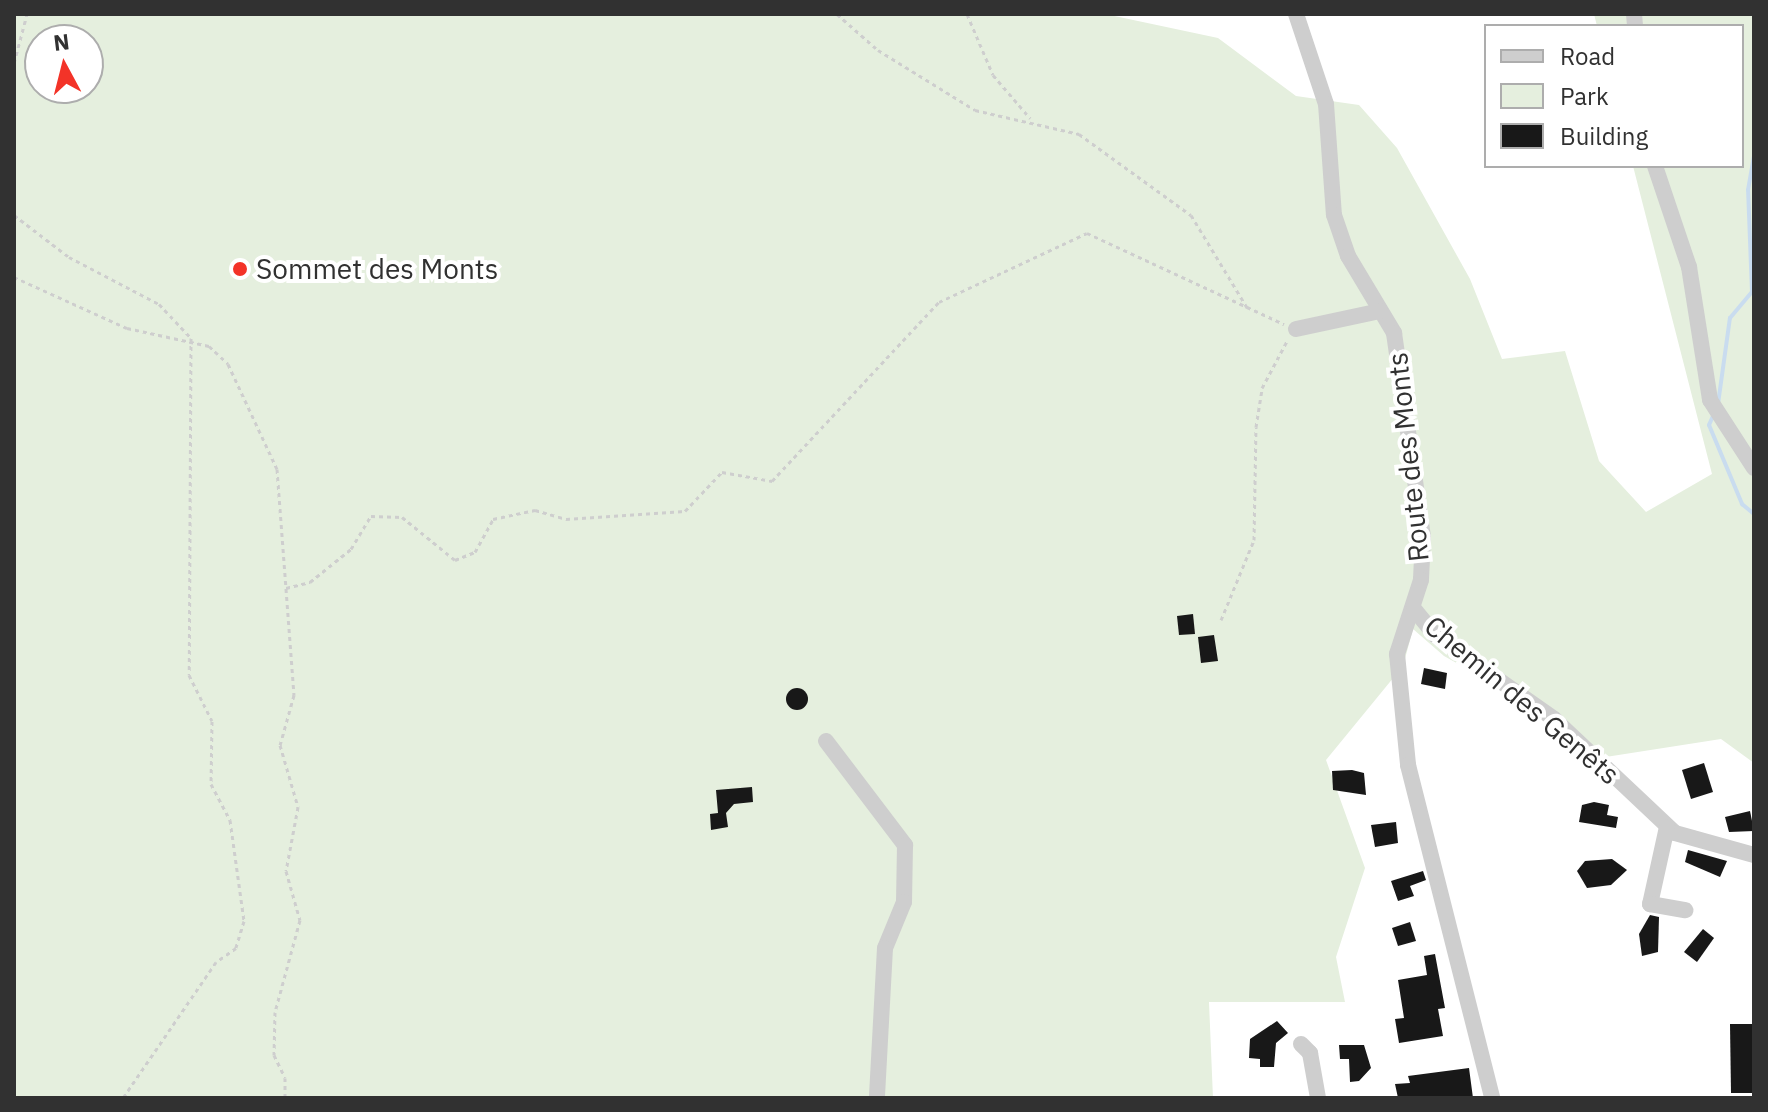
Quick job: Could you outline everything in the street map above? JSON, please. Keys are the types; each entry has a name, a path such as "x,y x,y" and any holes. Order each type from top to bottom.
{"street":[{"name":"Route des Monts","path":"1296,14 1326,104 1334,215 1348,256 1394,333 1423,537 1414,609 1397,654 1408,765 1492,1098"},
{"path":"1656,168 1689,267 1710,400 1754,468"},
{"path":"1296,329 1380,311"},
{"name":"Chemin des Genêts","path":"1414,609 1435,635 1554,719 1667,827 1754,855"},
{"path":"826,741 900,830 905,845 904,902 885,948 877,1098"},
{"path":"1667,827 1650,904 1685,910"},
{"path":"1301,1044 1310,1053 1318,1098"}],"path":[{"path":"14,63 27,14"},
{"path":"837,14 896,62 975,110 1030,118 1079,134 1191,215 1248,309"},
{"path":"967,14 993,75 1030,118"},
{"path":"14,215 69,257 159,304 191,338 228,364 277,469 294,695 280,745 298,807 286,871 300,920 275,1012 274,1055 285,1078 285,1098"},
{"path":"286,588 310,582 351,549 371,516 402,517 455,560 475,552 493,519 535,510 566,519 685,511 722,472 772,481 939,302 1087,233 1296,329 1262,388 1254,540 1221,620"},
{"path":"14,277 127,328 191,338"},
{"path":"123,1098 216,962 236,948 244,921 230,820 211,784 212,721 189,675 191,338"}],"green space":[{"path":"14,14 1105,14 1218,38 1296,96 1359,105 1397,148 1470,279 1502,359 1565,351 1599,461 1646,512 1712,474 1634,168 1744,168 1744,24 1596,24 1594,14 1754,14 1754,763 1721,739 1580,761 1533,706 1444,656 1413,629 1403,666 1326,760 1365,868 1336,957 1345,1002 1209,1002 1213,1098 14,1098"}],"building":[{"path":"1193,614 1195,634 1179,635 1177,616"},
{"path":"1214,635 1218,661 1201,663 1198,637"},
{"path":"1424,668 1447,673 1445,689 1421,684"},
{"path":"797,688 805,691 808,699 805,707 797,710 789,707 786,699 789,691"},
{"path":"1704,763 1713,792 1691,799 1682,770"},
{"path":"1332,771 1364,773 1366,795 1333,790"},
{"path":"752,787 753,802 734,804 726,813 728,827 711,830 710,814 718,813 716,790"},
{"path":"1594,802 1609,805 1607,815 1618,817 1616,828 1579,822 1582,805"},
{"path":"1750,811 1754,831 1729,832 1725,817"},
{"path":"1396,822 1398,843 1375,847 1371,825"},
{"path":"1688,850 1727,861 1720,877 1685,862"},
{"path":"1612,859 1627,870 1611,885 1587,888 1577,871 1585,861"},
{"path":"1423,871 1426,880 1410,886 1414,896 1398,901 1391,881"},
{"path":"1650,915 1659,917 1658,952 1642,956 1639,934"},
{"path":"1410,922 1416,941 1398,946 1392,928"},
{"path":"1703,929 1714,938 1697,962 1684,952"},
{"path":"1435,954 1445,1008 1438,1009 1443,1036 1399,1043 1395,1019 1404,1018 1398,980 1427,975 1424,956"},
{"path":"1277,1021 1288,1033 1276,1043 1274,1067 1260,1067 1260,1059 1249,1058 1250,1039"},
{"path":"1730,1024 1754,1024 1754,1093 1731,1093"},
{"path":"1339,1045 1364,1045 1371,1068 1359,1081 1350,1082 1349,1059 1340,1059"},
{"path":"1469,1068 1473,1098 1398,1098 1395,1084 1410,1083 1408,1076"}],"waterway":[{"path":"1718,404 1730,318 1752,292 1748,190 1754,157"},
{"path":"1713,416 1709,425 1742,504 1754,514"}],"place":[{"name":"Sommet des Monts","path":"240,269"}]}
